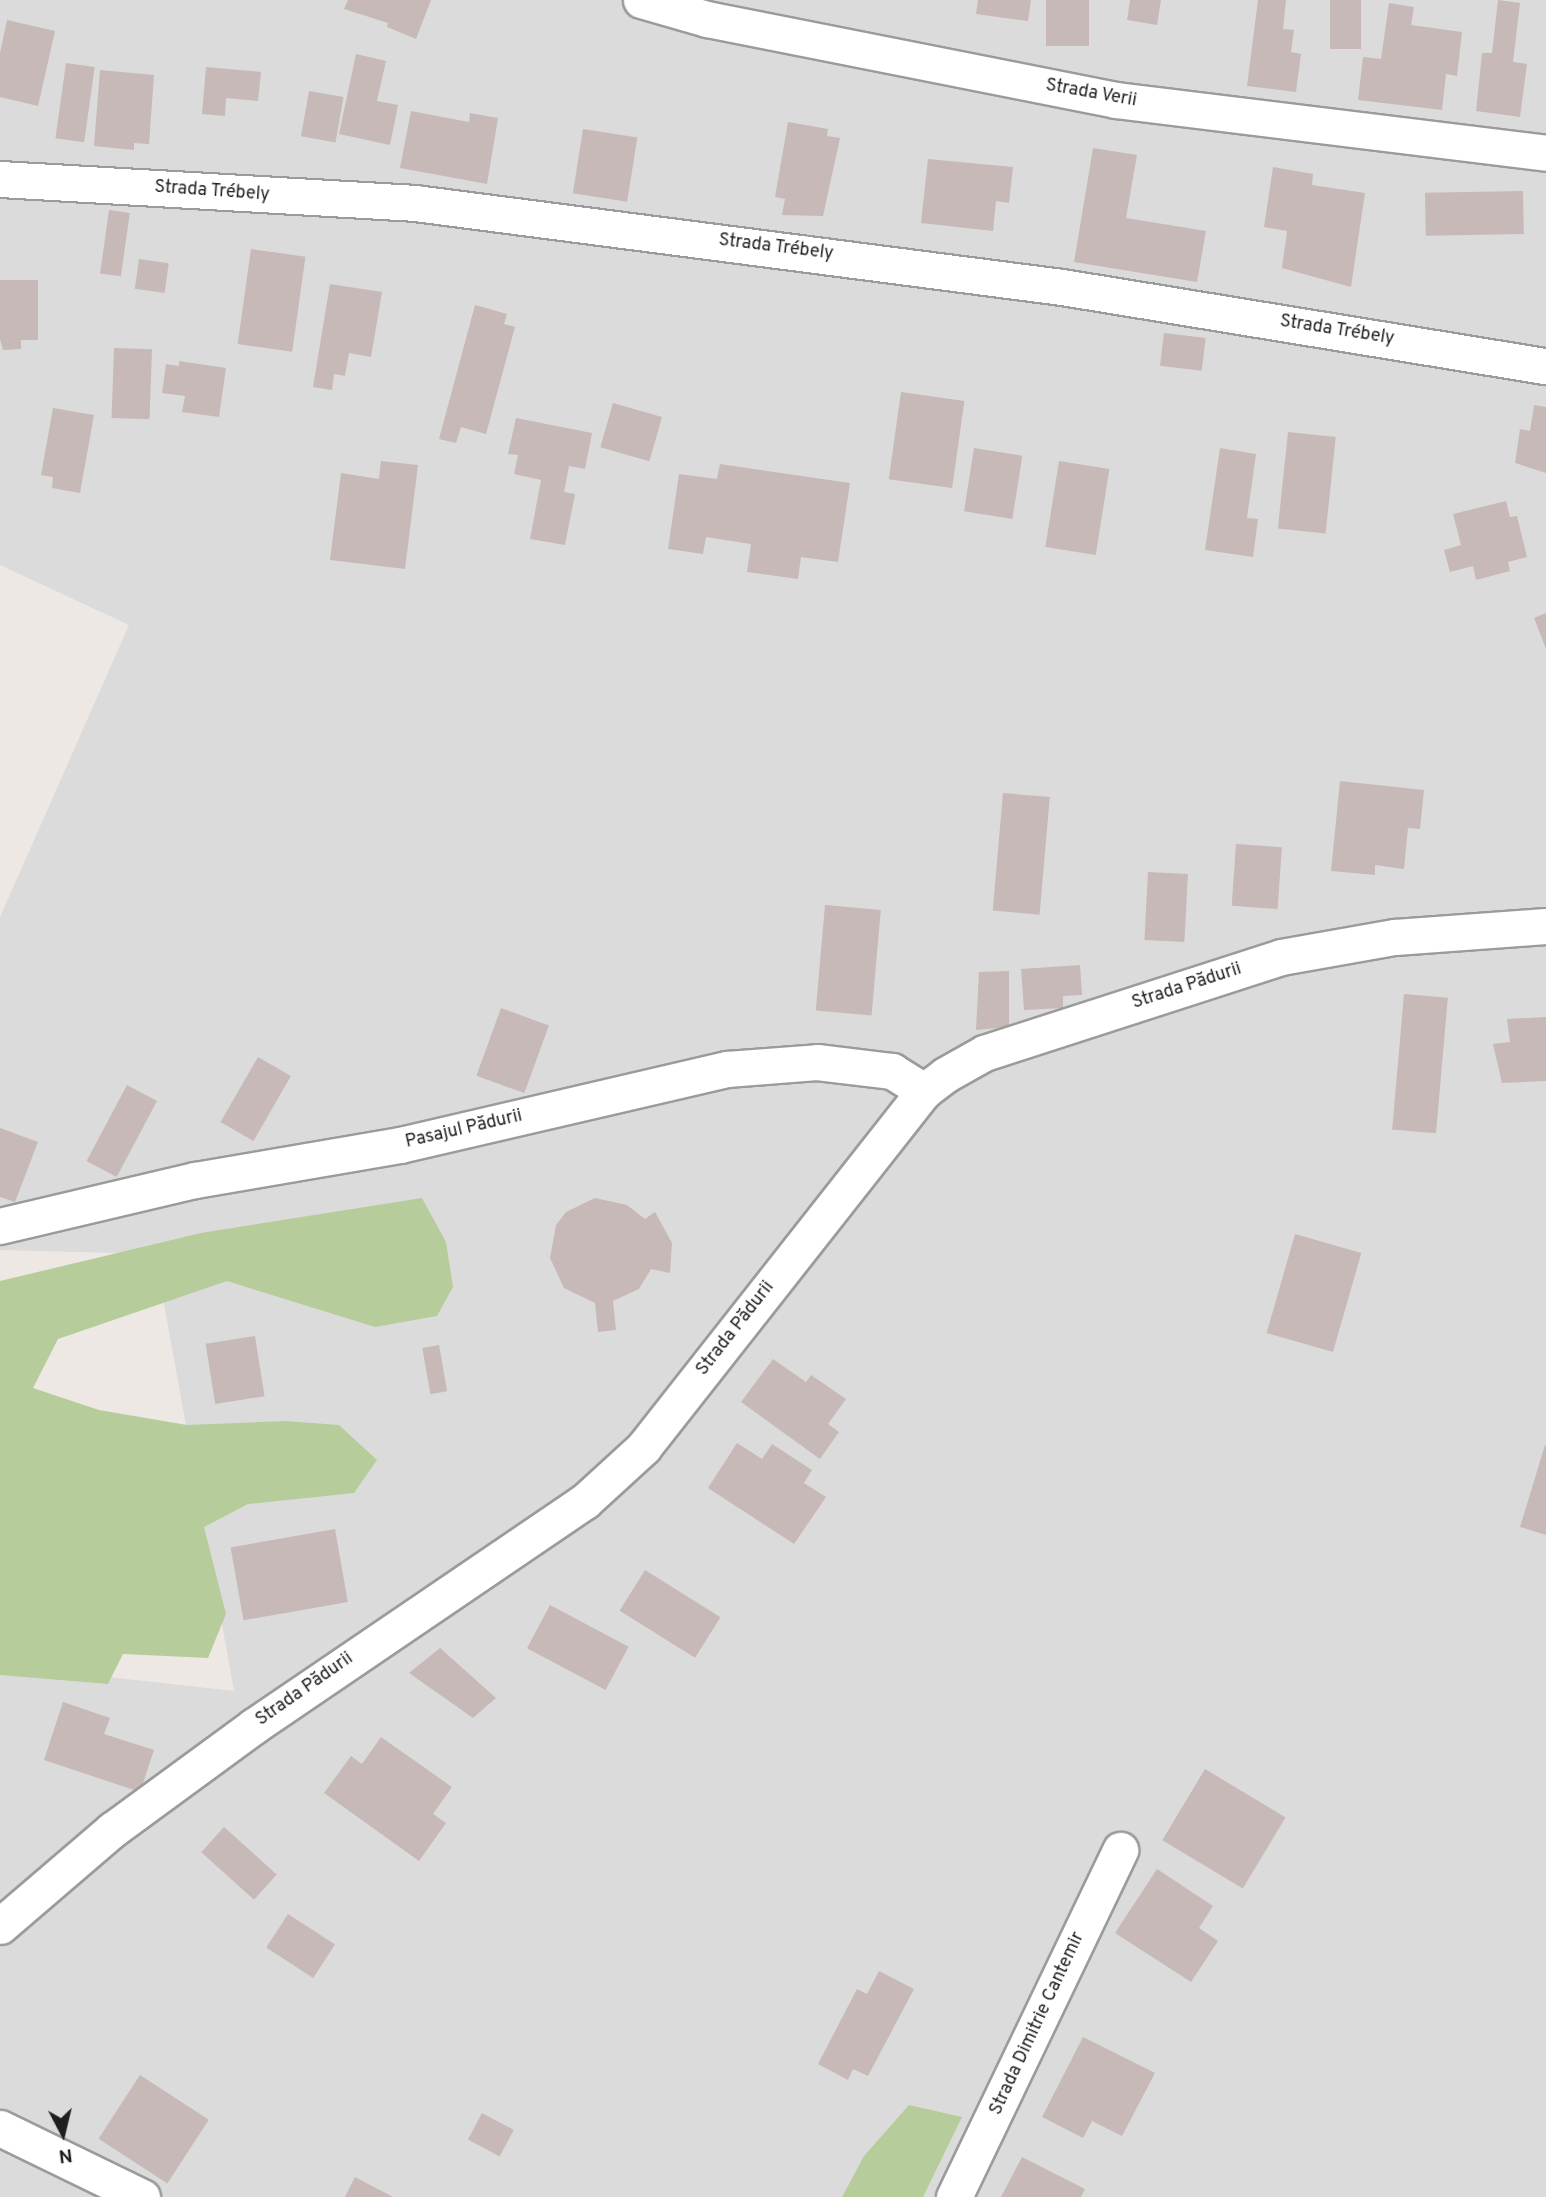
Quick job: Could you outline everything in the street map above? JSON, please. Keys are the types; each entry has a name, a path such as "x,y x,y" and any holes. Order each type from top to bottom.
{"street":[{"name":"Strada Verii","path":"641,0 707,19 1116,100 1546,153"},
{"name":"Strada Trébely","path":"0,179 415,203 1062,287 1546,366"},
{"name":"Strada Pădurii","path":"0,1926 112,1830 254,1726 585,1501 643,1448 924,1091 984,1053 1281,957 1395,937 1546,926"},
{"name":"Pasajul Pădurii","path":"0,1226 195,1180 400,1145 727,1069 817,1062 892,1071 924,1091"},
{"name":"Strada Dimitrie Cantemir","path":"954,2197 1120,1850"},
{"path":"0,2128 142,2197"}],"shaded area":[{"path":"0,0 1546,0 1546,2197 0,2197 0,1665 234,1691 155,1254 0,1250 0,917 129,625 0,565"}],"green space":[{"path":"422,1198 446,1242 453,1287 437,1316 375,1327 227,1281 58,1339 33,1388 99,1410 187,1425 285,1421 339,1425 377,1460 354,1493 248,1504 204,1527 226,1614 208,1658 123,1654 108,1684 0,1675 0,1281 201,1233"},
{"path":"909,2105 962,2117 923,2197 842,2197 864,2156"}],"building":[{"path":"348,0 431,0 416,39 387,27 388,23 344,9"},
{"path":"978,0 1031,0 1028,21 976,14"},
{"path":"1046,0 1089,0 1089,46 1046,46"},
{"path":"1130,0 1161,0 1157,25 1127,20"},
{"path":"1258,0 1286,0 1283,29 1294,30 1291,52 1301,54 1296,92 1247,86"},
{"path":"1330,0 1361,0 1361,49 1330,49"},
{"path":"1498,0 1520,3 1513,62 1527,64 1520,117 1476,111 1482,53 1492,53"},
{"path":"1389,3 1414,7 1411,25 1462,32 1457,76 1446,74 1442,110 1358,100 1363,57 1381,59"},
{"path":"7,20 55,31 38,106 0,97 0,53"},
{"path":"356,54 386,61 377,101 398,105 390,145 339,134"},
{"path":"66,63 95,67 84,142 55,138"},
{"path":"206,67 261,72 258,101 226,98 225,116 202,114"},
{"path":"100,70 154,75 149,144 134,143 134,150 94,146"},
{"path":"309,91 343,97 335,142 301,136"},
{"path":"411,111 469,122 470,113 498,118 487,184 400,168"},
{"path":"788,122 828,129 827,136 840,138 823,216 782,215 785,199 775,197"},
{"path":"583,129 637,138 627,202 573,193"},
{"path":"1093,148 1137,155 1126,218 1206,231 1197,282 1074,262"},
{"path":"928,159 1013,167 1009,203 996,201 993,231 921,223"},
{"path":"1273,167 1313,174 1312,185 1365,193 1351,287 1282,268 1287,231 1264,227"},
{"path":"1523,191 1524,234 1426,236 1425,193"},
{"path":"109,210 130,213 121,276 100,273"},
{"path":"251,249 305,257 292,352 238,344"},
{"path":"139,259 169,263 165,293 135,289"},
{"path":"0,280 38,280 38,340 21,340 21,349 3,350 0,339"},
{"path":"330,284 382,292 371,357 349,353 345,376 334,374 332,390 313,387"},
{"path":"475,305 507,314 504,324 515,327 486,434 461,427 456,443 439,439"},
{"path":"1164,333 1206,338 1202,371 1160,366"},
{"path":"114,348 152,349 150,419 112,418"},
{"path":"179,361 226,368 219,417 182,412 185,396 162,393 166,364 179,366"},
{"path":"901,392 964,401 952,488 889,479"},
{"path":"613,403 662,417 649,461 600,447"},
{"path":"1534,405 1546,407 1546,473 1515,463 1520,429 1530,431"},
{"path":"53,408 94,415 80,493 52,488 53,477 41,475"},
{"path":"516,418 592,433 585,469 569,466 564,492 575,494 565,545 530,539 541,480 514,474 518,455 508,454"},
{"path":"1288,432 1336,437 1326,533 1278,528"},
{"path":"974,448 1022,456 1012,519 964,511"},
{"path":"1220,448 1256,454 1247,518 1258,519 1253,557 1205,550"},
{"path":"381,461 418,465 405,569 330,560 341,473 379,479"},
{"path":"1059,461 1109,469 1096,555 1045,547"},
{"path":"720,464 850,483 838,562 801,557 798,579 747,572 751,544 706,537 703,554 668,549 679,474 717,479"},
{"path":"1506,501 1510,517 1517,516 1527,557 1508,562 1510,571 1476,580 1473,566 1450,572 1444,550 1461,545 1453,514"},
{"path":"1546,613 1546,649 1534,618"},
{"path":"1340,781 1424,790 1420,829 1408,828 1404,869 1375,865 1375,875 1331,871"},
{"path":"1003,793 1050,797 1040,915 993,911"},
{"path":"1236,844 1282,847 1278,909 1232,906"},
{"path":"1148,872 1188,874 1184,942 1144,940"},
{"path":"825,905 881,910 872,1015 816,1011"},
{"path":"1080,965 1082,995 1063,996 1063,1008 1024,1010 1021,969"},
{"path":"1009,971 1009,1027 976,1030 979,972"},
{"path":"1404,994 1448,998 1436,1133 1392,1129"},
{"path":"501,1008 549,1025 524,1093 476,1076"},
{"path":"1546,1017 1546,1081 1502,1083 1493,1044 1510,1042 1507,1019"},
{"path":"258,1057 291,1076 253,1141 220,1122"},
{"path":"127,1085 157,1101 117,1177 87,1161"},
{"path":"0,1128 38,1142 15,1202 0,1197"},
{"path":"595,1198 627,1205 645,1219 655,1212 672,1243 670,1273 651,1269 639,1289 613,1301 616,1330 598,1332 595,1303 564,1288 550,1258 556,1225 566,1212"},
{"path":"1295,1234 1361,1253 1333,1352 1267,1333"},
{"path":"255,1336 265,1396 215,1404 206,1344"},
{"path":"439,1345 447,1391 430,1394 422,1348"},
{"path":"773,1359 806,1382 811,1375 846,1399 828,1424 839,1432 820,1459 741,1402"},
{"path":"737,1443 762,1459 772,1444 812,1470 804,1483 826,1497 794,1544 708,1488"},
{"path":"1546,1445 1546,1535 1520,1527"},
{"path":"335,1529 348,1602 243,1620 231,1547"},
{"path":"645,1570 720,1617 695,1658 620,1611"},
{"path":"550,1605 629,1647 606,1690 527,1648"},
{"path":"440,1648 496,1698 473,1718 409,1673"},
{"path":"63,1702 110,1718 104,1734 154,1750 140,1792 44,1760"},
{"path":"381,1737 452,1787 433,1814 446,1823 419,1861 324,1793 351,1756 362,1764"},
{"path":"1205,1769 1286,1817 1243,1889 1162,1840"},
{"path":"224,1827 277,1875 254,1900 201,1852"},
{"path":"1157,1869 1213,1906 1199,1928 1218,1941 1191,1982 1115,1933"},
{"path":"288,1914 335,1944 313,1978 266,1948"},
{"path":"879,1971 914,1989 868,2076 853,2069 848,2080 818,2064 857,1989 867,1994"},
{"path":"1083,2037 1155,2073 1122,2136 1092,2121 1083,2138 1042,2117"},
{"path":"140,2075 209,2120 167,2183 99,2139"},
{"path":"482,2113 514,2130 500,2156 468,2139"},
{"path":"1022,2157 1085,2189 1081,2197 1001,2197"},
{"path":"355,2177 393,2197 345,2197"}]}
